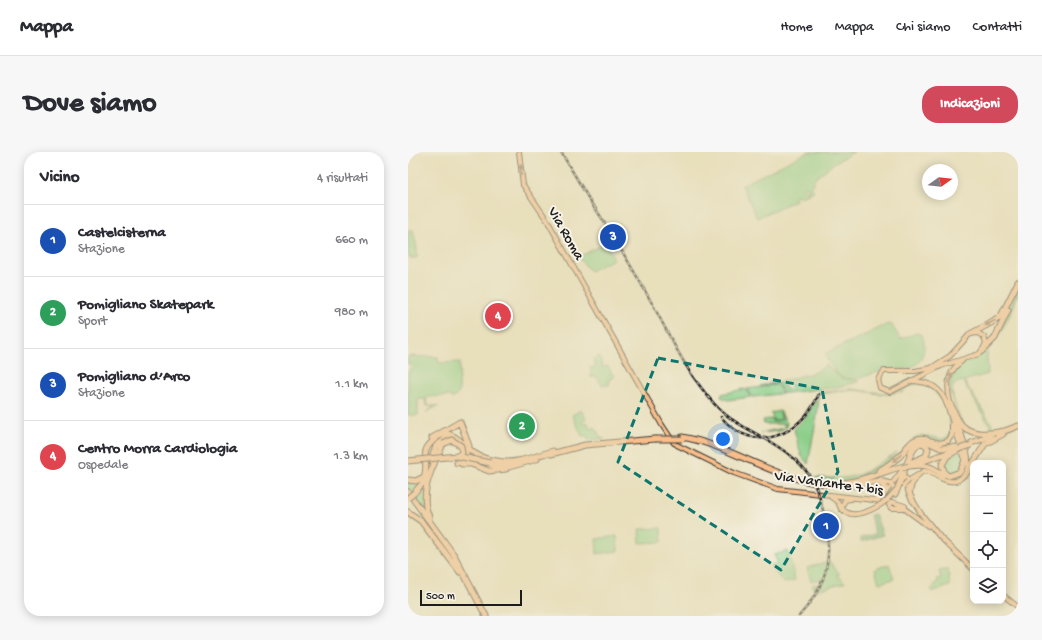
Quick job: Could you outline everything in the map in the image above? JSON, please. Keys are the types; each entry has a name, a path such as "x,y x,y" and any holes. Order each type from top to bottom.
{"highway":[{"path":"970,334 1001,316 1018,282"},
{"path":"982,351 994,338 1018,288"},
{"path":"948,403 958,420 966,429 983,434 1004,432"},
{"path":"948,403 965,458 960,472 957,475 949,476 945,474 942,465 947,456 959,448"},
{"path":"408,480 419,480 425,476 427,446 431,439 437,434 460,422 459,435 476,466"},
{"path":"838,486 858,482 905,467 1018,428"},
{"path":"449,429 454,430 484,458"},
{"path":"966,474 985,444 1004,432"},
{"path":"427,446 434,439 444,435 459,435"},
{"path":"459,435 470,450 484,458 503,462 526,462"},
{"path":"408,495 414,493 426,480 436,446 451,436"},
{"path":"460,464 468,463 485,471 492,471 526,462 553,451 585,442 682,438 704,444 806,482 838,486 882,481 892,485 894,494"},
{"path":"860,480 891,463 913,440 920,438 925,439 941,448 959,448"},
{"path":"426,480 428,454 434,439"},
{"path":"408,462 462,453 461,446 452,440 444,441"},
{"path":"408,462 451,458 509,467 578,446 627,440"},
{"path":"444,441 434,462 425,494 425,504 431,520 451,551 483,613"},
{"path":"894,494 905,467 914,447 921,443 926,445 928,449 926,456 905,467"},
{"path":"806,482 831,484 860,480 905,467 927,465 949,478 957,477 962,474 966,464 966,449"},
{"path":"460,464 468,458 466,450"},
{"path":"457,455 460,464"},
{"path":"457,455 490,464"},
{"path":"905,467 906,485 914,502"},
{"path":"873,482 882,484 885,488 884,494 876,498"},
{"path":"408,495 451,551"},
{"path":"408,495 452,556 483,613"},
{"path":"408,508 421,517 474,596"},
{"path":"408,512 419,518 444,550"}],"main road":[{"name":"Via Roma","path":"519,152 521,180 524,189 547,220 636,379 676,444"},
{"path":"978,333 984,337 986,343 982,351 941,366 890,392 880,388 878,379 880,375 887,370 915,371 940,364 950,356 970,334 978,333"},
{"path":"882,505 856,514 848,514 843,510 842,506 846,500 876,498 886,494 905,467 912,446 918,440 925,439 944,443 950,439 953,430 947,390 950,375 957,364 966,358"},
{"path":"913,381 923,381 935,386 948,403 966,449 969,462 966,474 957,481 953,482 927,473 916,478 910,489 914,502 940,537 972,568"},
{"name":"Via Variante 7 bis","path":"676,444 733,473 767,486 807,493 888,501 905,506 905,509 923,521 940,537"},
{"path":"827,495 836,499 842,511 848,515 866,513 888,501 917,474 926,471 934,473 940,477"},
{"path":"1006,597 1018,607"}],"highlighted area":[{"path":"658,358 822,389 838,472 781,570 618,462"}],"green space":[{"path":"808,152 854,152 834,163 813,180 813,184 810,186 814,191 809,193 807,186 803,188 809,194 799,198 798,195 795,197 796,200 757,218 742,185"},
{"path":"408,230 413,230 417,248 417,258 410,258 408,254"},
{"path":"606,243 614,259 590,271 578,257"},
{"path":"1018,290 1015,304 1011,313 996,339 987,351 988,374 964,381 995,429 1004,426 1006,429 979,432 974,430 983,431 994,429 991,428 963,381 956,383 952,388 956,408 949,389 952,374 962,362 977,356 995,339"},
{"path":"888,324 892,325 900,339 917,333 922,335 924,351 920,360 916,364 906,369 888,369 856,379 843,378 837,374 828,360 826,353"},
{"path":"408,356 438,357 439,363 460,362 459,393 452,399 450,396 427,397 426,405 438,406 432,409 432,406 426,406 425,399 418,399 418,415 408,415 408,372 412,366 408,364"},
{"path":"600,356 602,367 608,366 614,377 609,379 609,385 602,385 596,376 592,378 590,374 592,373 590,368 596,367 593,359"},
{"path":"826,365 841,378 860,381 844,386 753,397 747,389 776,385 779,387 781,393 783,392 778,384 760,386 781,381 786,389 791,388 790,382 784,384 782,381 816,372"},
{"path":"916,382 927,383 934,388 944,400 947,407 949,415 951,430 950,437 943,442 920,437 882,469 862,477 841,482 808,480 809,478 837,478 854,476 871,468 897,452 881,466 899,453 915,437 922,435 943,439 948,436 950,427 949,416 944,405 938,395 929,388 920,384 910,386 901,394 901,391 888,394 852,390 821,394 821,392 851,389 890,393","holes":["879,466 879,467 862,474"]},
{"path":"744,389 749,392 751,397 728,400 721,397 722,394"},
{"path":"819,396 808,464 801,455 794,429 807,416"},
{"path":"581,410 586,419 582,421 583,424 587,422 591,429 595,427 601,438 605,439 588,440 587,436 582,436 572,415"},
{"path":"780,411 787,423 786,427 780,431 760,433 784,428 785,424 764,424 763,420 772,419 773,422 783,419 780,412 781,419 774,421 771,413"},
{"path":"958,415 967,426 974,430 962,425"},
{"path":"1018,423 1018,425 1006,429 1007,426"},
{"path":"963,449 962,469 947,474 942,465 946,458"},
{"path":"423,479 425,483 426,513 408,489 408,481"},
{"path":"875,514 883,535 861,542 860,538 875,534 870,515"},
{"path":"661,528 662,542 640,543 639,529"},
{"path":"617,536 618,551 597,554 596,539"},
{"path":"788,551 795,580 784,583 770,566 778,563 774,555"},
{"path":"829,561 840,574 837,574 838,577 845,582 814,591 812,585 821,583 821,579 811,581 807,568"},
{"path":"889,564 894,579 879,583 875,569"},
{"path":"948,569 950,586 932,592 931,589 935,587 934,584 938,582 937,579 941,578 939,571"}],"railway":[{"path":"561,152 596,211"},
{"path":"594,206 640,281 683,361 709,398 730,418 791,456 810,476 816,487 824,516 827,534 828,558 826,569 819,588 807,607 799,616"},
{"path":"721,417 734,429 748,436 762,438 776,436 789,430 801,421 819,394"}],"place":[{"name":"Pomigliano d’Arco","path":"613,237"},
{"name":"Centro Morra Cardiologia","path":"498,316"},
{"name":"Pomigliano Skatepark","path":"522,426"},
{"name":"Castelcisterna","path":"826,526"}]}
